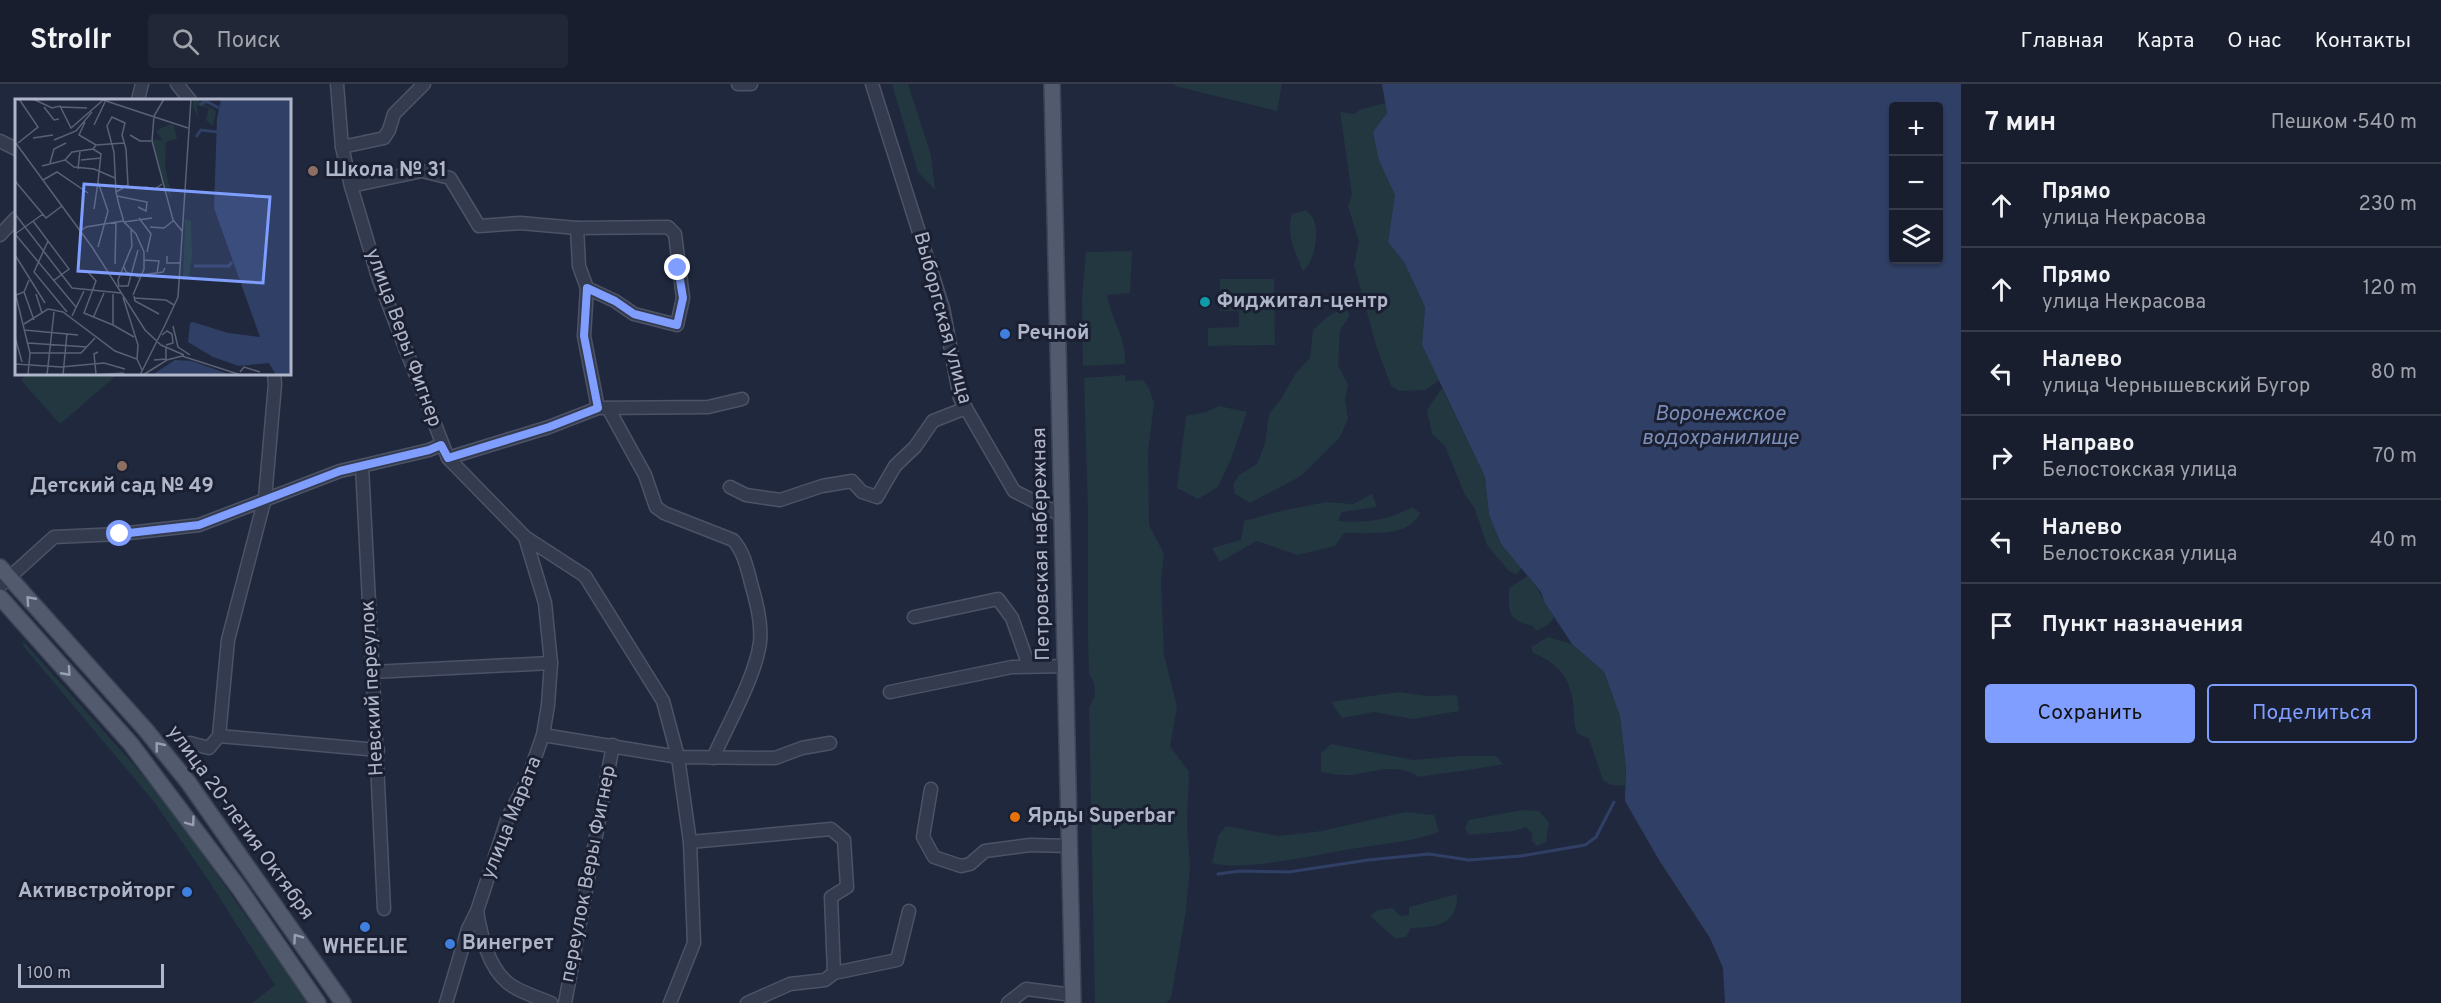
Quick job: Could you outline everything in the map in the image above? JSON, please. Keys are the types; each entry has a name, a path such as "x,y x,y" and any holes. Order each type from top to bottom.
{"main road":[{"name":"Петровская набережная","path":"1052,84 1073,999"},
{"name":"улица 20-летия Октября","path":"3,576 145,729 188,782 343,1003"},
{"name":"улица 20-летия Октября","path":"0,597 144,760 239,888 318,1003"}],"street":[{"path":"138,99 142,84"},
{"path":"177,84 189,99"},
{"name":"улица Веры Фигнер","path":"337,84 342,147 351,186 379,280 441,445 448,458 525,537 585,576 663,701 678,757 690,842 694,943 670,1003"},
{"path":"342,147 384,138 394,114 424,84"},
{"path":"738,84 750,84"},
{"name":"Выборгская улица","path":"872,84 943,308 960,398 1014,491 1063,516"},
{"path":"0,141 15,148"},
{"path":"351,186 422,171 450,177 479,226 519,223 577,228 668,227 675,234 683,298 677,325 634,314 615,301 587,288"},
{"path":"0,235 15,219"},
{"path":"577,228 579,266 587,288 584,336 603,408 645,475 656,507 664,513 733,540 738,546 758,608 760,642 753,668 713,758"},
{"path":"190,743 209,748 219,736 228,640 265,498 274,375"},
{"path":"448,458 603,408 708,407 742,399"},
{"path":"730,487 746,495 780,500 822,486 852,481 862,492 877,497 896,466 915,447 933,421 966,408"},
{"path":"3,576 54,537 120,534 199,525 340,471 429,450 441,445"},
{"name":"Невский переулок","path":"362,466 378,750 384,909"},
{"name":"улица Марата","path":"446,1003 468,929 477,911 508,818 526,783 543,735 551,663 545,603 525,537"},
{"path":"914,617 998,599 1012,618 1029,666"},
{"path":"372,672 551,663"},
{"path":"890,692 1011,667 1066,666"},
{"path":"543,735 678,757 713,758 775,758 802,748 830,743"},
{"path":"219,736 378,750"},
{"name":"переулок Веры Фигнер","path":"565,1003 613,745"},
{"path":"931,789 923,837 934,857 961,866 970,864 985,851 1030,845 1070,846"},
{"path":"690,842 831,829 844,840 848,887 831,897 834,973"},
{"path":"477,911 482,937 495,967 508,983 550,1003"},
{"path":"747,1003 790,984 825,980 834,973 897,960 909,911"},
{"path":"1008,1003 1026,989 1073,999"}],"shaded area":[{"path":"892,84 908,84 931,155 935,190 918,172"},
{"path":"1175,84 1282,84 1277,111 1175,86"},
{"path":"1385,103 1387,113 1379,161 1395,195 1388,242 1404,262 1425,307 1422,345 1439,380 1426,390 1400,391 1391,386 1376,345 1354,265 1359,242 1348,206 1352,195 1340,112 1355,114 1359,110"},
{"path":"1306,210 1313,218 1316,238 1311,260 1303,271 1292,243 1290,221 1292,214"},
{"path":"1132,251 1130,293 1107,295 1121,337 1125,364 1083,366 1082,299 1086,252"},
{"path":"1220,279 1274,279 1275,345 1208,346 1208,328 1239,327 1239,311 1220,311"},
{"path":"1344,308 1350,315 1340,330 1338,365 1348,385 1345,400 1348,419 1340,437 1301,476 1250,503 1235,494 1233,485 1239,475 1257,464 1265,444 1269,414 1281,399 1295,374 1310,358 1313,330 1327,317"},
{"path":"27,375 117,375 60,424 21,380"},
{"path":"1125,375 1125,381 1143,380 1149,388 1154,403 1148,453 1149,525 1164,554 1161,582 1164,655 1177,707 1170,746 1189,772 1187,825 1190,866 1186,911 1171,998 1166,1003 1095,1003 1089,707 1095,696 1094,683 1089,674 1084,378"},
{"path":"1442,388 1485,477 1489,515 1501,544 1521,568 1517,574 1509,571 1487,545 1474,507 1465,495 1445,446 1432,434 1427,410"},
{"path":"1219,406 1247,412 1231,459 1218,487 1198,499 1177,488 1186,416 1206,412"},
{"path":"1372,494 1377,507 1342,512 1338,521 1376,520 1412,507 1420,513 1406,527 1386,532 1344,533 1335,546 1297,555 1257,541 1220,562 1212,548 1241,540 1244,521 1326,502 1353,504"},
{"path":"1528,576 1554,617 1549,624 1536,631 1533,626 1518,621 1509,609 1509,588"},
{"path":"1548,637 1572,644 1604,672 1620,716 1626,768 1625,786 1611,785 1603,780 1589,739 1577,733 1571,690 1563,674 1551,662 1533,653 1531,647"},
{"path":"22,640 169,807 308,1003 252,1003 275,985 207,878 154,802 24,647"},
{"path":"1398,692 1429,696 1457,695 1459,711 1413,719 1374,712 1342,718 1331,702"},
{"path":"1331,744 1413,760 1496,756 1503,764 1419,777 1410,772 1394,769 1339,775 1321,772 1321,753"},
{"path":"1522,810 1539,811 1549,822 1546,842 1537,846 1532,841 1532,834 1526,827 1514,831 1469,835 1465,828 1469,820"},
{"path":"1405,812 1434,815 1439,832 1409,840 1263,864 1212,863 1218,836 1226,826 1278,836 1322,831"},
{"path":"1457,894 1454,912 1449,918 1437,925 1411,928 1406,937 1395,938 1370,916 1378,910 1393,908 1400,916 1409,915 1409,907"}],"water":[{"name":"Воронежское водохранилище","path":"1382,84 1961,84 1961,1003 1725,1003 1723,968 1710,938 1659,860 1625,801 1626,768 1620,716 1604,672 1572,644 1545,603 1541,592 1501,544 1489,515 1485,477 1422,345 1425,307 1404,262 1388,242 1395,195 1379,161 1373,132 1387,113"}],"waterway":[{"path":"1218,874 1240,871 1289,872 1368,860 1429,854 1469,860 1521,856 1585,845 1596,837 1614,802"}],"place":[{"name":"Школа № 31","path":"313,171"},
{"name":"Фиджитал-центр","path":"1205,302"},
{"name":"Речной","path":"1005,334"},
{"name":"Детский сад № 49","path":"122,466"},
{"name":"Ярды Superbar","path":"1015,817"},
{"name":"Активстройторг","path":"187,892"},
{"name":"WHEELIE","path":"365,927"},
{"name":"Винегрет","path":"450,944"}],"route":[{"path":"120,534 199,525 340,471 429,450 441,445 448,458 549,427 598,408 584,336 587,288 615,301 634,314 677,325 683,298 678,268"}]}
